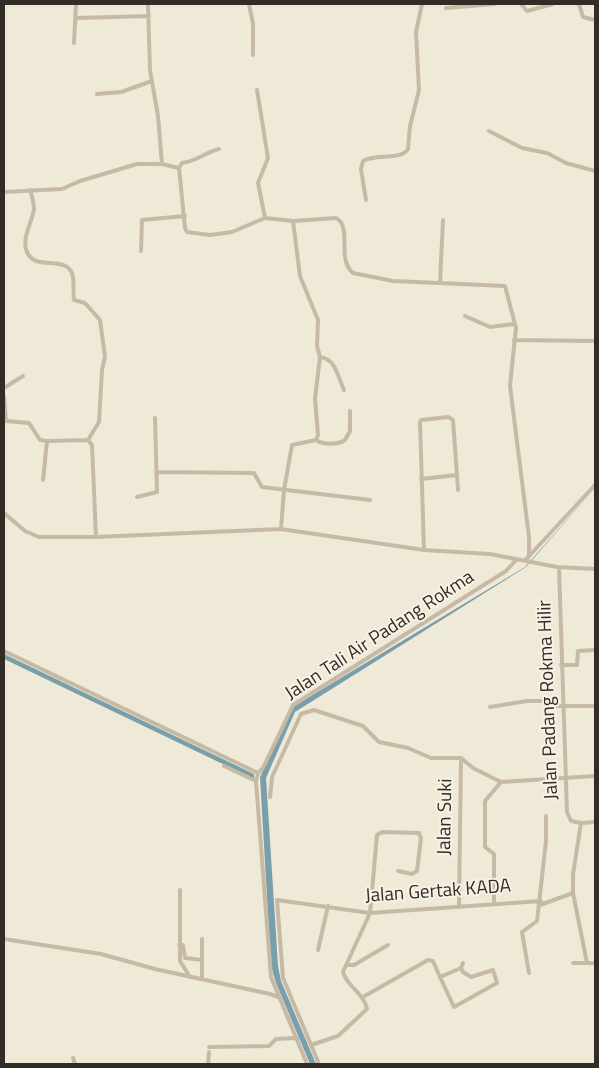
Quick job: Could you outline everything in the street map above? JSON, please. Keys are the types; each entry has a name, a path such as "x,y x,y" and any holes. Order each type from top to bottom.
{"street":[{"path":"74,43 76,4"},
{"path":"148,4 152,82 158,116 162,164"},
{"path":"249,4 253,24 253,55"},
{"path":"366,200 362,169 364,161 374,157 402,155 408,149 410,126 419,90 416,32 422,4"},
{"path":"446,8 495,4"},
{"path":"521,4 527,11 553,4"},
{"path":"579,4 583,17 595,20"},
{"path":"76,18 149,16"},
{"path":"97,94 121,92 152,82"},
{"path":"257,90 268,158 258,183 265,218"},
{"path":"489,131 522,148 547,153 566,163 595,171"},
{"path":"219,149 207,153 201,158 182,163 179,168 187,232 210,235 232,232 265,218 292,221 328,218 340,220 345,240 345,262 353,273 393,281 505,286 514,324 510,386 529,537 526,559"},
{"path":"4,192 62,189 80,181 137,164 162,164 179,168"},
{"path":"30,190 34,208 25,241 28,255 35,261 59,263 67,267 73,276 74,300 85,303 100,320 105,357 102,370 101,412 94,432 88,440"},
{"path":"141,251 142,220 185,216"},
{"path":"440,283 443,220"},
{"path":"292,221 300,276 318,320 317,346 320,357 315,400 318,435 316,440"},
{"path":"464,316 490,327 514,324"},
{"path":"514,340 595,341"},
{"path":"320,357 328,358 332,362 344,390"},
{"path":"4,388 23,376"},
{"path":"4,396 6,421 28,422 40,440 88,440"},
{"path":"281,529 284,490 292,445 316,440 320,443 339,443 345,440 350,431 350,411"},
{"path":"424,550 420,423 424,419 448,417 452,420 458,490"},
{"path":"137,497 157,492 155,418"},
{"path":"88,440 92,445 96,537"},
{"path":"44,480 47,441"},
{"path":"157,472 254,473 262,487 327,493 370,500"},
{"path":"422,478 457,475"},
{"path":"526,559 595,485"},
{"path":"4,513 25,531 39,537 96,537 281,529 424,550 490,554 526,559 536,563 559,567 595,569"},
{"name":"Jalan Tali Air Padang Rokma","path":"256,781 258,773 263,768 294,705 506,571 517,559"},
{"name":"Jalan Padang Rokma Hilir","path":"559,567 567,812 571,821 581,823"},
{"path":"561,665 577,665 578,651 595,650"},
{"path":"4,651 258,773"},
{"path":"490,707 527,700 545,701 552,706 595,706"},
{"path":"294,705 301,714"},
{"path":"270,797 272,777 301,714 314,710 362,726 379,742 408,748 431,758 461,758 473,768 501,782 566,776 595,776"},
{"name":"Jalan Suki","path":"459,907 461,758"},
{"path":"224,766 256,781 271,976 308,1064"},
{"path":"494,903 494,854 485,847 485,802 501,782"},
{"path":"529,974 522,932 524,928 536,924 546,841 546,816"},
{"path":"586,963 573,893 573,874 581,823 595,822"},
{"path":"319,1064 311,1045 339,1036 366,1011 367,1006 363,997 346,981 342,972 370,913 378,835 382,832 418,833 421,838 416,871 412,874 398,871"},
{"path":"180,890 180,961 190,977"},
{"name":"Jalan Gertak KADA","path":"311,1045 283,978 277,900 370,913 494,903 540,903 573,893"},
{"path":"318,950 328,906"},
{"path":"4,939 93,953 281,998"},
{"path":"202,939 202,979"},
{"path":"180,944 184,945 185,958 202,960"},
{"path":"346,965 354,965 388,945"},
{"path":"363,997 430,959 433,961 440,977 454,1007 497,983 493,970 471,977 463,972 462,966 440,977"},
{"path":"572,964 595,963"},
{"path":"208,1064 209,1050 268,1047 276,1039 297,1038"},
{"path":"73,1058 75,1064"}],"water":[{"path":"595,488 526,567 295,712 266,778 278,966 281,981 316,1064 310,1064 276,983 271,966 260,777 291,708 525,567"},
{"path":"4,654 254,774 254,779 4,659"}]}
